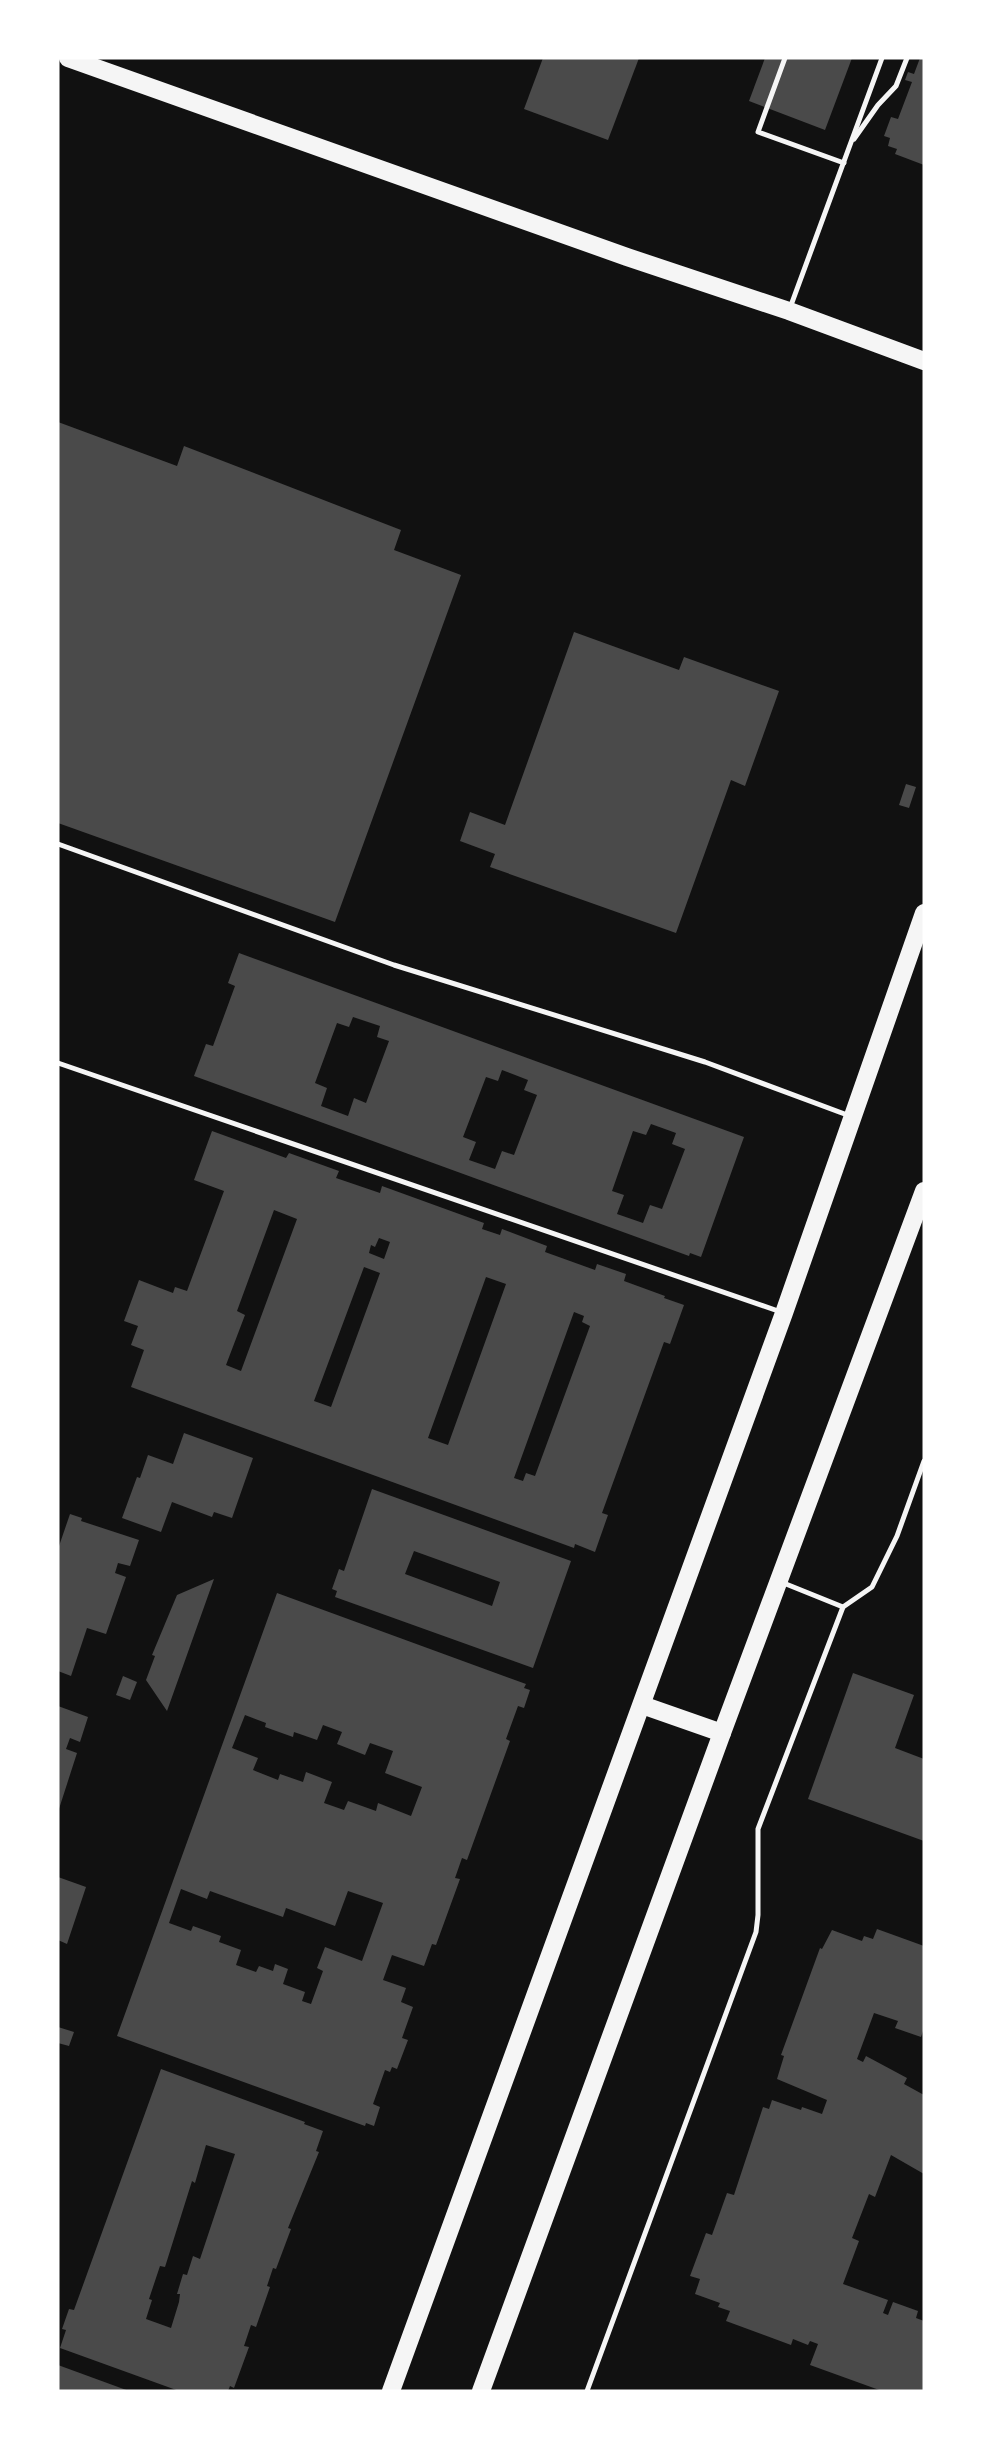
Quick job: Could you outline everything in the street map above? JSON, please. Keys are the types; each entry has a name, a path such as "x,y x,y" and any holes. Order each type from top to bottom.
{"main road":[{"path":"68,58 924,361"},
{"path":"391,2391 784,1313 924,913"},
{"path":"481,2391 722,1733 923,1201"},
{"path":"642,1705 722,1733"}],"lane":[{"path":"785,58 758,132 844,163"},
{"path":"789,311 882,58"},
{"path":"851,144 878,105 896,86 907,58"},
{"path":"58,844 394,965 705,1062 853,1117"},
{"path":"58,1063 784,1313"},
{"path":"587,2391 756,1932 758,1829 843,1607 872,1587 897,1536 924,1461"},
{"path":"779,1581 843,1607"}],"building":[{"path":"543,58 639,58 608,140 524,109"},
{"path":"765,58 852,58 825,130 749,101"},
{"path":"920,58 924,58 924,165 895,154 897,149 888,146 890,138 884,136 891,117 898,119 912,82 905,80 908,72 914,74"},
{"path":"58,422 177,466 184,446 401,530 394,550 461,575 335,922 58,823"},
{"path":"574,632 679,670 684,657 779,691 745,786 731,780 676,933 490,867 495,854 460,841 470,812 505,825"},
{"path":"906,784 916,787 909,808 899,805"},
{"path":"239,953 744,1137 701,1257 690,1253 689,1256 194,1076 206,1044 213,1046 235,986 228,983","holes":["353,1017 380,1026 377,1037 389,1041 366,1103 354,1098 348,1116 321,1106 327,1088 315,1083 337,1023 349,1027","502,1070 528,1080 524,1090 537,1095 514,1155 502,1151 495,1169 469,1160 476,1142 463,1137 486,1077 498,1081","651,1124 676,1133 672,1144 685,1149 662,1209 650,1205 643,1223 617,1214 624,1195 612,1191 633,1131 646,1135"]},
{"path":"212,1131 286,1158 289,1153 339,1171 336,1178 380,1193 382,1186 484,1223 482,1229 500,1235 502,1229 547,1246 545,1252 595,1270 597,1264 626,1274 624,1281 684,1305 670,1344 664,1342 602,1513 608,1515 595,1552 575,1544 574,1548 131,1387 144,1350 131,1345 138,1326 124,1321 139,1280 173,1293 175,1287 187,1291 224,1191 194,1180","holes":["274,1210 297,1219 241,1371 226,1365 245,1315 237,1311","379,1238 390,1242 384,1259 369,1253 371,1245 375,1247","364,1267 380,1273 331,1407 314,1401","486,1277 506,1284 448,1445 428,1438","574,1312 584,1316 582,1322 590,1326 535,1476 526,1473 523,1481 514,1478"]},
{"path":"184,1433 253,1458 232,1518 214,1512 212,1517 172,1502 161,1532 122,1518 148,1455 173,1464"},
{"path":"372,1489 571,1561 533,1668 335,1597 337,1591 332,1589 339,1569 344,1571","holes":["414,1551 500,1582 492,1606 405,1574"]},
{"path":"70,1514 82,1518 81,1521 139,1540 130,1566 118,1563 115,1573 126,1577 106,1634 87,1628 71,1676 58,1671 58,1549"},
{"path":"214,1579 167,1711 146,1680 155,1656 152,1655 177,1595"},
{"path":"277,1593 526,1684 524,1688 530,1690 524,1708 518,1706 506,1739 510,1741 467,1860 462,1858 455,1878 460,1879 436,1945 432,1944 424,1966 392,1955 383,1980 406,1988 401,2002 413,2007 402,2038 408,2040 397,2069 392,2067 390,2072 385,2070 373,2104 380,2107 374,2126 366,2123 365,2126 117,2036","holes":["245,1715 266,1723 265,1727 293,1737 294,1732 317,1740 323,1725 342,1732 337,1744 365,1755 370,1743 393,1751 385,1773 422,1787 411,1816 378,1803 376,1811 348,1801 344,1810 324,1803 332,1782 306,1772 303,1782 280,1774 278,1780 253,1770 258,1758 232,1748","181,1889 207,1899 210,1891 283,1917 286,1908 335,1926 348,1891 383,1903 362,1961 325,1947 317,1968 323,1971 311,2004 302,2001 305,1992 283,1984 288,1969 275,1964 273,1971 259,1966 256,1972 236,1965 241,1950 219,1942 221,1936 193,1926 191,1931 169,1923"]},
{"path":"853,1673 914,1695 895,1748 924,1759 924,1841 808,1799"},
{"path":"123,1676 137,1682 130,1700 116,1695"},
{"path":"58,1706 88,1717 80,1742 70,1738 66,1749 77,1753 58,1812"},
{"path":"58,1877 86,1887 67,1944 58,1940"},
{"path":"877,1929 924,1946 924,2028 921,2037 895,2028 898,2021 874,2013 857,2059 863,2062 866,2056 907,2078 904,2084 924,2095 924,2174 891,2155 875,2197 869,2194 852,2238 859,2241 843,2284 888,2300 883,2313 888,2315 893,2302 918,2311 916,2318 924,2321 924,2391 882,2391 810,2365 818,2344 810,2341 808,2345 793,2339 791,2345 726,2321 730,2311 718,2307 720,2303 695,2294 700,2279 690,2276 706,2233 712,2235 727,2193 734,2195 763,2107 769,2109 772,2100 822,2114 827,2100 777,2079 784,2056 781,2055 820,1948 822,1949 832,1930 862,1941 864,1936 873,1939"},
{"path":"58,2027 74,2032 69,2046 58,2043"},
{"path":"161,2069 323,2131 316,2151 319,2152 288,2228 291,2229 276,2269 273,2268 267,2286 270,2287 256,2327 251,2325 244,2346 249,2347 234,2388 230,2386 228,2391 179,2391 60,2348 66,2330 62,2329 69,2309 74,2310","holes":["206,2145 235,2154 200,2259 193,2256 187,2275 183,2274 177,2294 180,2294 179,2302 171,2328 146,2319 152,2300 149,2299 160,2266 165,2267"]},
{"path":"58,2365 129,2391 58,2391"}]}
